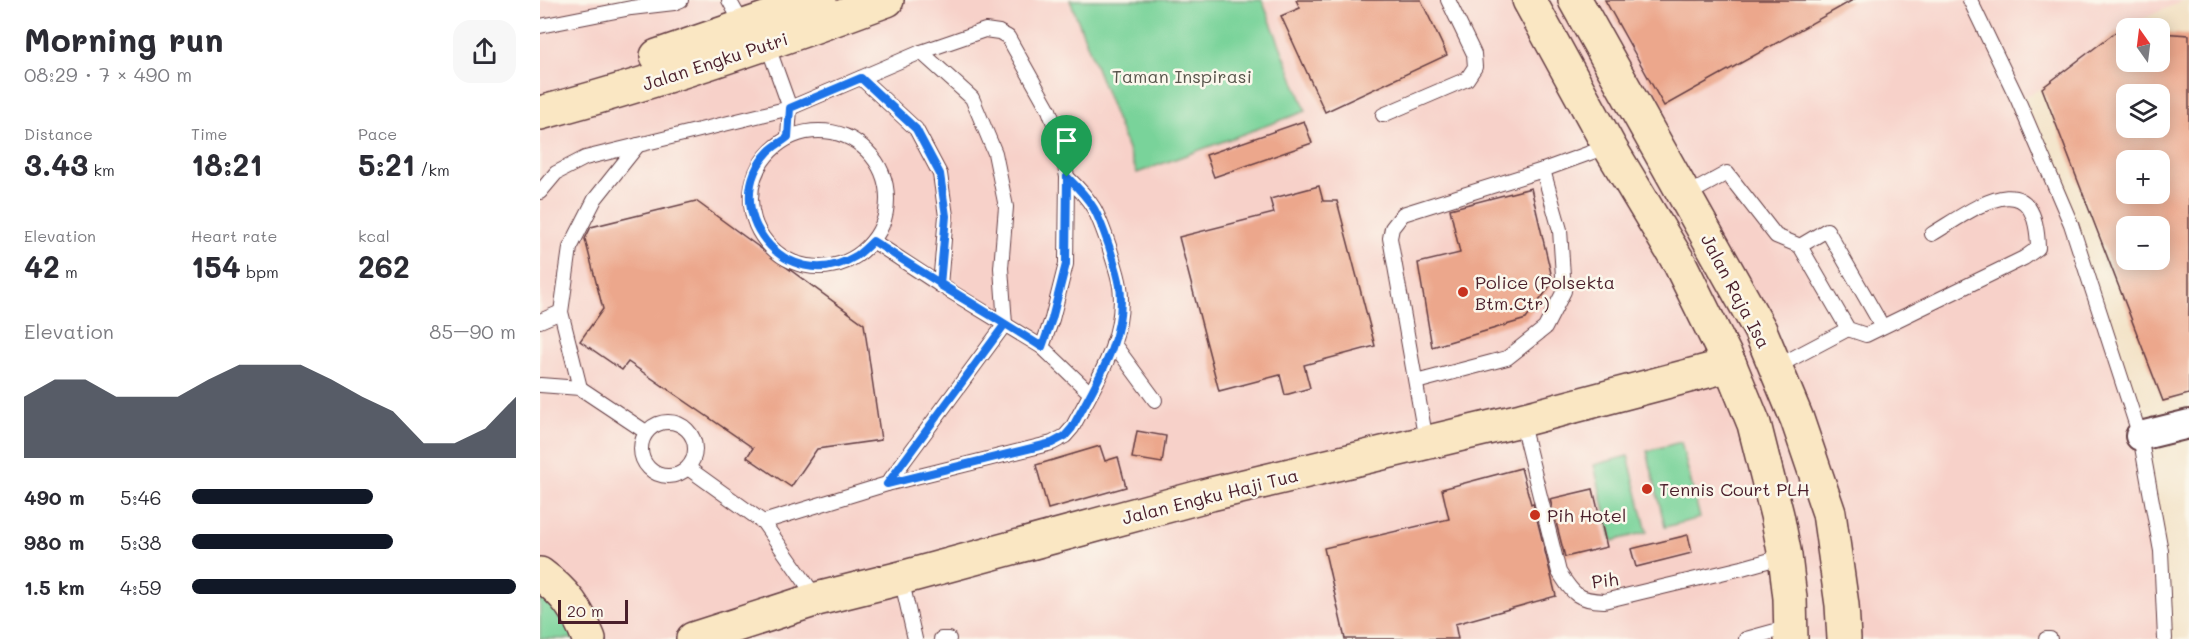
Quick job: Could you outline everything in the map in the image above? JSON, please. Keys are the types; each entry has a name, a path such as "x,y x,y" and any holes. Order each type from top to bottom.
{"main road":[{"name":"Jalan Engku Putri","path":"540,90 626,67 756,20 820,0"},
{"name":"Jalan Engku Putri","path":"540,113 614,94 756,20 887,0"},
{"name":"Jalan Raja Isa","path":"1529,0 1609,146 1680,264 1730,365 1754,424 1785,556 1790,598 1790,633"},
{"name":"Jalan Raja Isa","path":"1575,0 1760,330 1797,419 1829,513 1842,606 1844,639"},
{"name":"Jalan Engku Haji Tua","path":"693,639 817,599 1211,494 1521,420 1730,365"},
{"path":"540,574 558,587 579,613 589,639"}],"street":[{"path":"2140,436 2189,424"}],"lane":[{"path":"540,26 681,0"},
{"path":"1383,115 1467,79 1475,67 1474,54 1448,0"},
{"path":"1970,0 2018,100 2071,224 2140,436 2161,551 2165,639"},
{"path":"756,20 790,108 788,137"},
{"path":"540,192 556,173 585,158 790,108 921,52 987,29 999,32 1008,38 1050,110 1060,140 1067,177 1066,264 1052,319 1042,347"},
{"path":"887,484 1005,324 1000,268 1006,207 995,153 972,98 921,52"},
{"path":"861,78 916,129 940,174 946,216 940,285"},
{"path":"810,130 834,131 855,140 873,156 884,176 888,199 884,221 873,241 857,256 837,265 815,267 793,263 774,251 760,234 752,214 750,192 756,170 769,151 788,137 810,130"},
{"path":"580,388 561,312 570,248 595,199 638,145"},
{"path":"1426,441 1390,238 1392,228 1403,214 1543,170 1609,146"},
{"path":"1416,382 1507,358 1545,328 1564,291 1560,230 1543,170"},
{"path":"1685,196 1727,173 1776,236 1800,246 1848,329"},
{"path":"763,522 887,484 1052,443 1065,436 1072,428 1109,358 1118,330 1120,309 1120,288 1116,268 1098,214 1088,197 1067,177"},
{"path":"1775,368 1848,329 1866,334 2024,258 2038,248 2035,219 2018,198 2002,196 1985,202 1932,234"},
{"path":"1800,246 1827,231 1882,326"},
{"path":"873,241 1042,347 1090,393"},
{"path":"540,321 561,312"},
{"path":"1113,343 1155,400"},
{"path":"540,385 580,388 646,432"},
{"name":"Pih","path":"1521,420 1558,572 1569,588 1585,600 1604,601 1785,556"},
{"path":"667,422 677,423 685,428 692,435 695,453 688,468 681,474 664,477 649,470 640,454 640,445 646,432 658,423 667,422"},
{"path":"688,468 763,522 817,599"},
{"path":"901,578 915,639"},
{"path":"1746,639 1790,633"},
{"path":"941,639 949,639"}],"shaded area":[{"path":"540,0 2184,0 2145,18 2116,18 2116,32 2042,88 2018,100 2071,224 2140,436 2165,639 540,639"}],"green space":[{"name":"Taman Inspirasi","path":"1070,0 1262,0 1306,111 1137,173"},
{"path":"1681,442 1700,518 1665,527 1647,451"},
{"path":"1628,456 1647,532 1612,541 1594,465"},
{"path":"540,578 605,639 540,639"}],"building":[{"path":"1296,0 1421,0 1447,55 1325,112 1281,16 1300,8"},
{"path":"1605,0 1853,0 1664,106"},
{"path":"2116,32 2116,72 2170,72 2170,34 2189,35 2189,394 2163,401 2042,88"},
{"path":"1304,121 1312,143 1214,177 1206,155"},
{"path":"1319,186 1323,201 1337,201 1375,346 1304,365 1310,388 1285,395 1280,375 1219,391 1179,237 1274,213 1270,199"},
{"path":"1531,188 1553,282 1526,319 1432,347 1418,263 1460,253 1450,209"},
{"path":"696,201 864,324 881,440 817,449 791,487 747,457 753,448 628,362 622,370 580,341 603,309 585,239 591,227"},
{"path":"1137,431 1166,436 1162,463 1132,458"},
{"path":"1100,446 1105,461 1118,457 1126,487 1048,509 1036,465"},
{"path":"1521,468 1531,504 1533,503 1556,596 1455,624 1458,639 1345,639 1324,548 1449,519 1442,489"},
{"path":"1593,489 1607,547 1565,557 1550,499"},
{"path":"1688,535 1692,553 1636,567 1631,549"}],"place":[{"name":"Police (Polsekta Btm.Ctr)","path":"1463,292"},
{"name":"Tennis Court PLH","path":"1647,489"},
{"name":"Pih Hotel","path":"1535,515"}],"route":[{"path":"1067,177 1066,264 1052,319 1042,347 1005,324 940,285 873,241 857,256 837,265 815,267 793,263 774,251 760,234 752,214 750,192 756,170 769,151 788,137 790,108 861,78 916,129 940,174 946,216 940,285 1005,324 887,484 1052,443 1065,436 1072,428 1109,358 1118,330 1120,288 1116,268 1098,214 1088,197 1067,177"}]}
